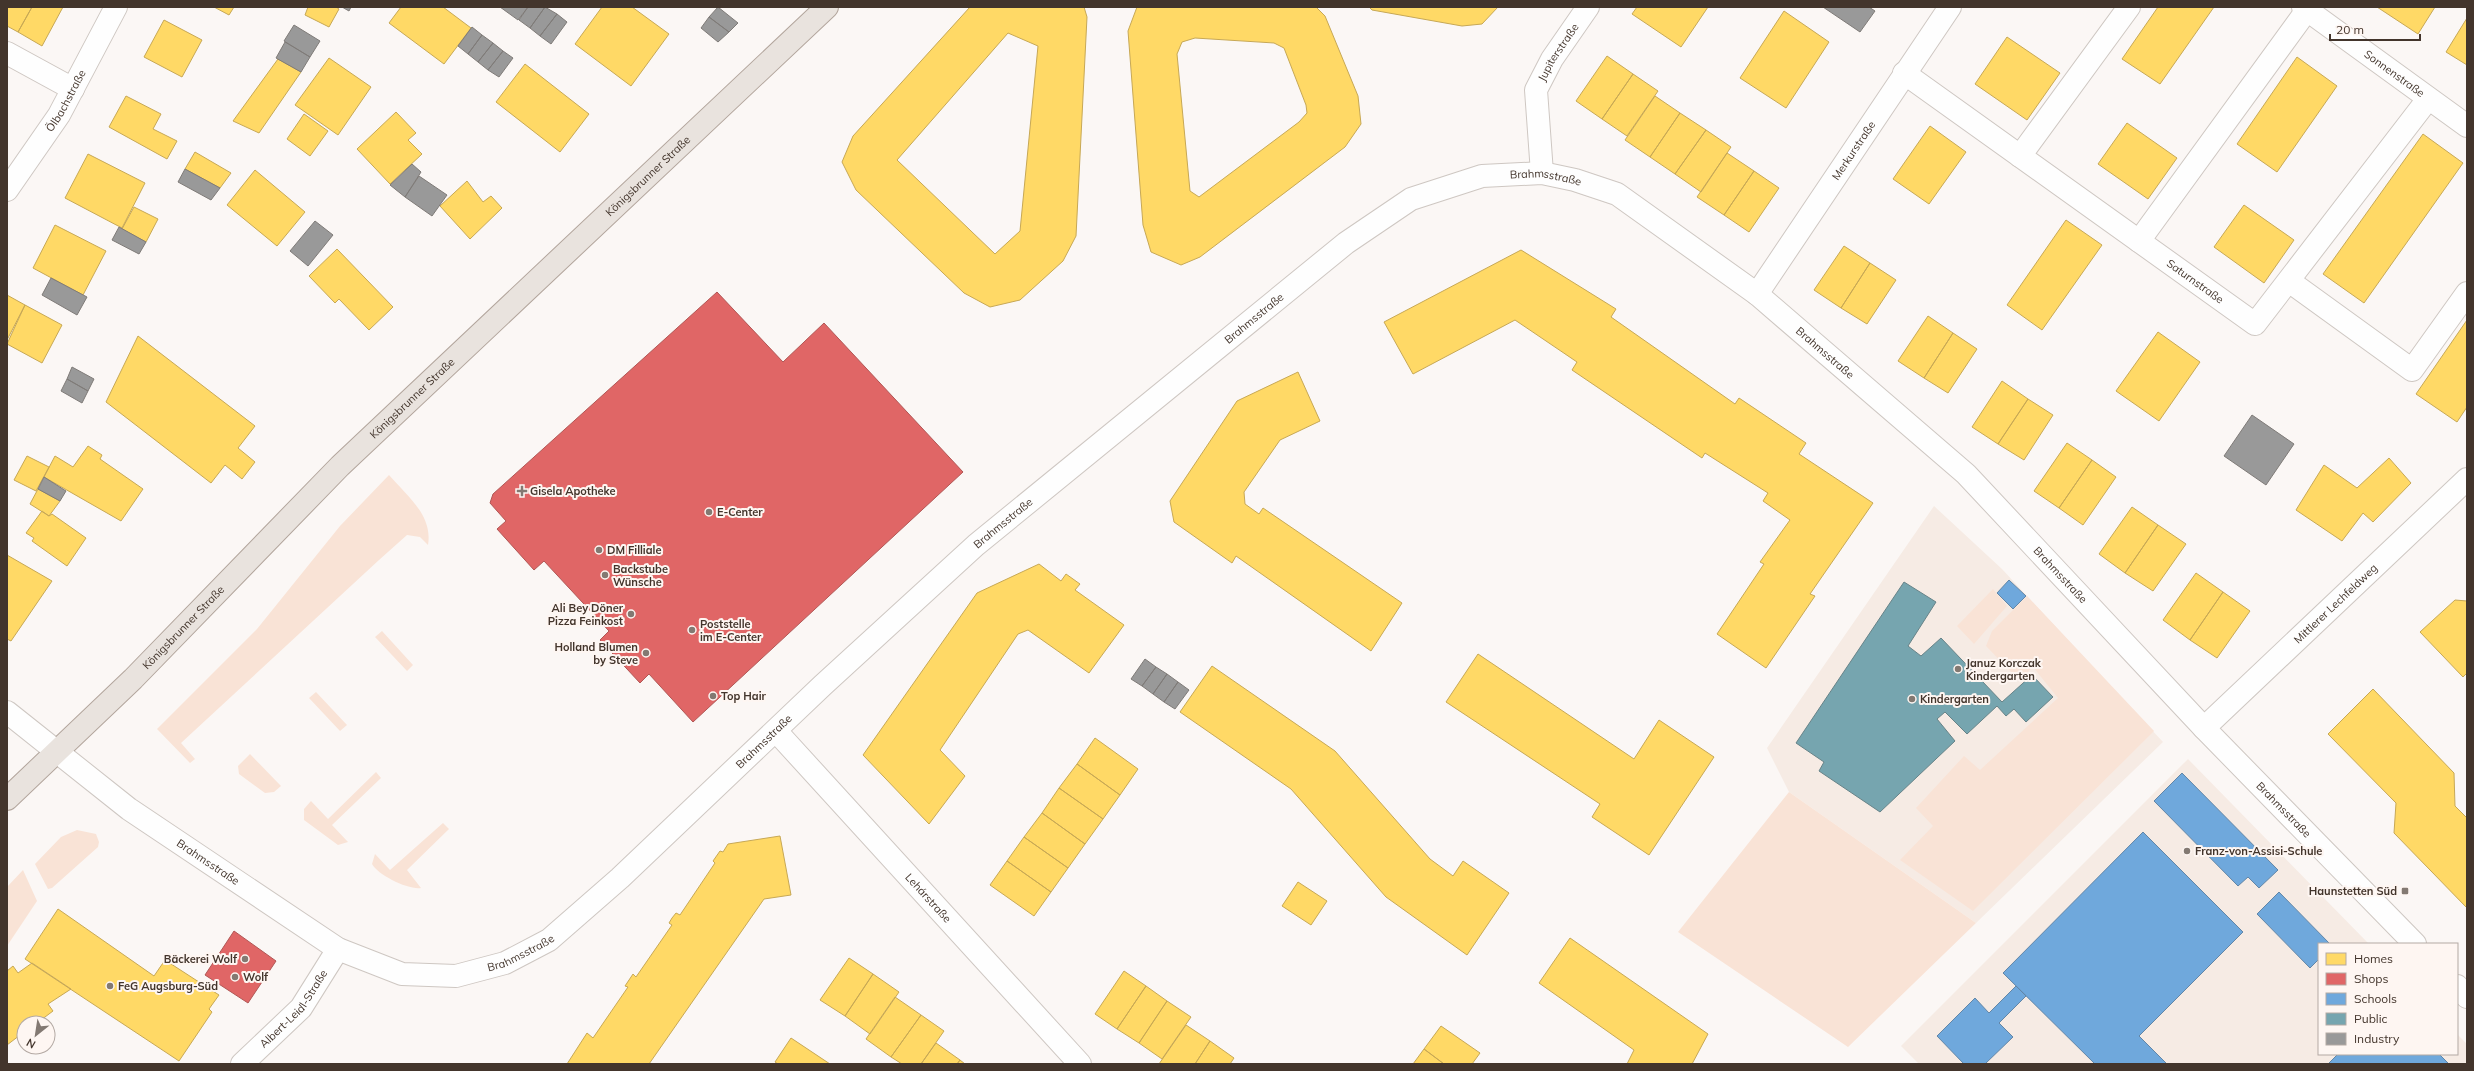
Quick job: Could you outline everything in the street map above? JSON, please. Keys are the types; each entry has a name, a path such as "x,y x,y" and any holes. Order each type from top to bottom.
{"main road":[{"name":"Königsbrunner Straße","path":"7,799 138,674 340,466 827,7"}],"street":[{"name":"Ölbachstraße","path":"7,190 59,115 116,7"},
{"name":"Jupiterstraße","path":"1542,173 1536,90 1552,59 1588,7"},
{"name":"Merkurstraße","path":"1757,294 1904,73 1950,7"},
{"path":"2020,156 2129,7"},
{"path":"2139,241 2305,9"},
{"name":"Sonnenstraße","path":"2305,9 2467,126"},
{"path":"7,53 73,89"},
{"name":"Saturnstraße","path":"1904,73 2255,324 2428,99"},
{"name":"Brahmsstraße","path":"7,712 138,816 338,949 402,974 456,976 505,963 549,940 620,878 823,685 976,545 1346,243 1411,199 1482,176 1542,173 1576,180 1617,194 1757,294 1966,474 2204,728 2414,943"},
{"path":"2289,281 2412,370 2467,293"},
{"name":"Mittlerer Lechfeldweg","path":"2204,728 2467,479"},
{"name":"Lehárstraße","path":"776,731 1080,1064"},
{"name":"Albert-Leidl-Straße","path":"242,1064 301,1008 338,949"},
{"path":"2458,987 2467,996"}],"shaded area":[{"path":"389,475 411,498 423,515 427,524 428,545 420,537 407,535 379,560 181,743 195,759 190,763 157,729 257,629 340,526"},
{"name":"Januz Korczak Kindergarten","path":"1934,506 2002,569 2163,742 1976,923 1789,792 1767,748"},
{"path":"1993,589 2007,606 1974,644 1957,626"},
{"path":"2027,596 2154,731 1973,911 1900,860 1933,826 1916,808 1964,756 1980,770 2058,698 2033,667 2019,680 1986,646 1992,631"},
{"path":"382,631 413,665 407,671 375,637"},
{"path":"316,692 347,725 340,731 309,698"},
{"path":"250,754 281,786 274,792 265,793 239,774 238,766"},
{"name":"Franz-von-Assisi-Schule","path":"2188,759 2368,943 2318,943 2318,1055 2458,1055 2458,1035 2467,1044 2467,1064 1919,1064 1901,1046"},
{"path":"376,772 381,778 332,825 348,842 338,845 304,820 304,809 311,801 328,819"},
{"path":"1789,792 1976,923 1848,1047 1678,932"},
{"path":"443,823 449,829 407,870 421,888 409,887 394,881 380,873 372,864 375,854 390,870"},
{"path":"77,830 96,834 99,842 98,847 52,888 48,889 35,864 61,837"},
{"path":"23,870 37,901 7,946 7,887"}],"building: Homes":[{"path":"7,7 32,7 18,32 7,26"},
{"path":"32,7 63,7 42,46 18,32"},
{"path":"214,7 234,7 229,15"},
{"path":"308,7 336,7 339,9 329,27 305,15"},
{"path":"401,7 443,7 471,28 444,64 389,23"},
{"path":"602,7 632,7 669,34 631,86 575,44"},
{"path":"970,7 1084,7 1087,17 1076,236 1063,261 1020,300 990,307 964,293 856,190 842,162 853,136","holes":["1008,33 1038,46 1020,231 995,254 897,160"]},
{"path":"1137,7 1316,7 1325,16 1358,96 1361,124 1345,147 1200,257 1181,265 1151,252 1143,225 1128,31","holes":["1195,38 1274,43 1284,48 1306,105 1307,113 1299,122 1199,197 1190,191 1177,54 1182,42"]},
{"path":"1369,7 1498,7 1482,24 1462,26 1372,10"},
{"path":"1637,7 1708,7 1681,47 1632,14"},
{"path":"2158,7 2214,7 2160,84 2122,59"},
{"path":"2377,7 2435,7 2418,34"},
{"path":"1784,11 1829,42 1786,108 1740,78"},
{"path":"2467,18 2467,65 2446,52"},
{"path":"164,20 202,40 182,77 144,57"},
{"path":"2007,37 2060,73 2027,120 1975,84"},
{"path":"1607,56 1633,74 1602,119 1576,101"},
{"path":"2297,57 2337,86 2277,172 2237,144"},
{"path":"329,58 371,87 338,135 295,105"},
{"path":"278,59 301,72 259,133 233,121"},
{"path":"525,64 589,114 560,152 496,102"},
{"path":"1633,74 1658,91 1627,136 1602,119"},
{"path":"126,96 161,114 153,129 177,141 167,159 109,127"},
{"path":"1655,96 1680,113 1650,157 1625,140"},
{"path":"396,112 416,133 408,140 422,154 390,184 357,149"},
{"path":"1680,113 1706,130 1675,174 1650,157"},
{"path":"304,114 328,131 310,156 287,139"},
{"path":"2127,123 2177,158 2148,199 2098,164"},
{"path":"1930,126 1966,152 1929,204 1893,179"},
{"path":"1706,130 1731,147 1701,192 1675,174"},
{"path":"2423,134 2463,163 2364,303 2323,274"},
{"path":"195,152 231,173 220,188 185,169"},
{"path":"1727,153 1754,171 1724,215 1697,197"},
{"path":"88,154 145,183 122,228 65,198"},
{"path":"255,170 305,212 277,246 227,205"},
{"path":"1754,171 1779,188 1749,232 1724,215"},
{"path":"467,181 483,202 491,196 502,208 470,239 440,206"},
{"path":"2244,205 2294,240 2264,283 2214,247"},
{"path":"134,207 158,219 146,242 122,229"},
{"path":"2066,220 2102,245 2042,330 2007,305"},
{"path":"55,225 106,251 83,295 33,268"},
{"path":"1844,246 1870,263 1841,308 1814,290"},
{"path":"337,249 393,307 369,330 339,299 335,303 309,276"},
{"path":"1521,250 1616,309 1611,317 1735,404 1739,398 1806,443 1799,454 1873,503 1810,594 1815,596 1766,668 1717,634 1764,564 1760,562 1790,520 1763,501 1768,493 1705,453 1702,458 1572,370 1577,362 1515,320 1413,374 1384,322"},
{"path":"1870,263 1896,280 1867,324 1841,308"},
{"path":"7,295 25,305 7,340"},
{"path":"25,305 62,325 42,363 7,344"},
{"path":"1928,316 1953,333 1924,378 1898,361"},
{"path":"2467,320 2467,407 2457,422 2416,394"},
{"path":"2158,332 2200,362 2159,421 2116,391"},
{"path":"1953,333 1977,349 1948,393 1924,378"},
{"path":"138,336 255,426 238,448 255,462 242,479 225,465 211,483 106,402"},
{"path":"1298,372 1320,421 1280,440 1244,492 1245,504 1259,514 1263,508 1402,603 1371,651 1236,556 1232,563 1174,522 1170,501 1237,401"},
{"path":"2002,381 2028,399 1998,444 1972,427"},
{"path":"2028,399 2053,415 2024,460 1998,444"},
{"path":"2067,443 2092,460 2059,508 2034,491"},
{"path":"88,446 102,455 100,459 143,489 121,521 44,477 55,456 73,467"},
{"path":"27,456 49,467 36,491 14,480"},
{"path":"2389,458 2411,483 2373,522 2363,513 2342,541 2296,510 2324,465 2357,488"},
{"path":"2092,460 2116,477 2083,525 2059,508"},
{"path":"38,489 60,501 49,516 30,504"},
{"path":"2132,507 2158,525 2125,573 2099,554"},
{"path":"42,511 49,516 52,514 86,538 67,566 32,541 34,538 26,533"},
{"path":"2158,525 2186,544 2153,591 2125,573"},
{"path":"7,555 52,581 11,641 7,639"},
{"path":"1039,564 1061,581 1066,574 1080,584 1075,590 1124,625 1089,673 1028,630 1018,634 940,750 965,776 929,824 863,755 977,593"},
{"path":"2196,573 2223,592 2190,640 2163,620"},
{"path":"2223,592 2250,611 2217,658 2190,640"},
{"path":"2455,600 2467,601 2467,673 2463,677 2420,632"},
{"path":"1478,654 1634,759 1659,720 1714,757 1649,855 1592,817 1600,804 1446,702"},
{"path":"1212,666 1335,751 1430,859 1453,876 1463,861 1509,893 1467,955 1386,897 1291,789 1180,712"},
{"path":"2373,689 2454,773 2455,806 2467,818 2467,908 2394,833 2396,803 2328,734"},
{"path":"1095,738 1138,769 1120,795 1077,764"},
{"path":"1077,764 1120,795 1103,819 1059,788"},
{"path":"1059,788 1103,819 1085,844 1042,813"},
{"path":"1042,813 1085,844 1068,868 1024,837"},
{"path":"780,836 791,895 764,899 649,1064 567,1064 587,1033 593,1038 628,987 625,986 633,974 636,977 672,925 669,923 672,918 676,913 680,915 715,863 713,861 720,851 723,852 728,844"},
{"path":"1024,837 1068,868 1051,892 1007,861"},
{"path":"1007,861 1051,892 1034,916 990,885"},
{"path":"1298,882 1327,901 1311,925 1282,906"},
{"path":"58,909 154,976 165,960 219,995 209,1009 212,1012 179,1061 25,959"},
{"path":"1570,938 1708,1034 1692,1064 1627,1064 1634,1050 1539,983"},
{"path":"849,958 873,974 845,1016 820,1000"},
{"path":"32,963 71,989 48,1004 53,1011 48,1015 16,1015 16,1038 7,1045 7,971 13,966 18,973"},
{"path":"1124,971 1146,986 1117,1029 1095,1014"},
{"path":"873,974 899,992 870,1034 845,1016"},
{"path":"1146,986 1167,1001 1139,1043 1117,1029"},
{"path":"895,997 921,1015 891,1057 866,1039"},
{"path":"1167,1001 1191,1017 1162,1059 1139,1043"},
{"path":"921,1015 944,1031 921,1064 902,1064 891,1057"},
{"path":"1186,1025 1210,1041 1195,1064 1159,1064"},
{"path":"1441,1026 1480,1053 1472,1064 1444,1064 1424,1049"},
{"path":"791,1038 830,1064 778,1064 775,1062"},
{"path":"1210,1041 1234,1058 1230,1064 1195,1064"},
{"path":"936,1043 960,1060 957,1064 921,1064"},
{"path":"1424,1049 1444,1064 1413,1064"},
{"path":"960,1060 965,1064 957,1064"}],"building: Shops":[{"name":"E-Center","path":"717,292 783,362 824,323 963,472 693,722 649,674 640,683 600,640 609,631 544,561 534,570 497,529 506,521 490,503 493,494"},
{"path":"234,931 276,961 248,1003 205,975"}],"building: Schools":[{"path":"2009,580 2026,596 2013,609 1997,593"},
{"path":"2182,773 2278,870 2259,888 2248,877 2238,886 2154,801"},
{"path":"2143,832 2243,932 2139,1036 2167,1064 2095,1064 2003,973"},
{"path":"2279,892 2329,943 2318,943 2318,960 2310,968 2257,914"},
{"path":"2016,986 2026,996 1999,1023 2013,1037 1985,1064 1964,1064 1937,1036 1975,998 1989,1013"},
{"path":"2337,1055 2440,1055 2449,1064 2328,1064"}],"building: Public":[{"name":"Kindergarten","path":"1904,582 1936,602 1908,646 1921,656 1941,638 2002,702 2032,675 2053,697 2026,722 2014,709 2006,716 1997,706 1967,734 1945,712 1937,719 1955,741 1880,812 1819,771 1824,762 1796,743"}],"building: Industry":[{"path":"342,7 351,7 349,11"},
{"path":"500,7 528,7 518,20"},
{"path":"528,7 545,7 530,28 519,20"},
{"path":"545,7 557,14 540,36 530,28"},
{"path":"718,7 738,23 729,32 709,17"},
{"path":"1823,7 1869,7 1875,11 1860,32"},
{"path":"557,14 567,22 551,44 540,36"},
{"path":"709,17 729,32 718,42 701,28"},
{"path":"294,25 320,41 310,57 284,41"},
{"path":"472,27 482,35 468,54 458,46"},
{"path":"482,35 493,43 478,62 468,54"},
{"path":"285,42 310,57 301,72 276,58"},
{"path":"493,43 503,51 488,70 478,62"},
{"path":"503,51 513,58 499,77 488,70"},
{"path":"412,164 421,172 405,197 390,185"},
{"path":"185,169 220,188 211,200 178,182"},
{"path":"419,176 447,195 432,216 405,197"},
{"path":"315,221 333,235 308,266 290,251"},
{"path":"119,227 146,242 139,254 112,240"},
{"path":"51,278 87,297 77,315 42,295"},
{"path":"72,367 94,379 88,391 67,379"},
{"path":"67,379 88,391 82,403 61,391"},
{"path":"2252,415 2294,444 2266,485 2224,456"},
{"path":"44,477 66,491 60,501 38,489"},
{"path":"1145,659 1156,667 1142,686 1131,679"},
{"path":"1156,667 1167,674 1153,694 1142,686"},
{"path":"1167,674 1178,682 1164,702 1153,694"},
{"path":"1178,682 1189,690 1175,709 1164,702"}],"place":[{"name":"Gisela Apotheke","path":"522,491"},
{"name":"E-Center","path":"709,512"},
{"name":"DM Filliale","path":"599,550"},
{"name":"Backstube Wünsche","path":"605,575"},
{"name":"Ali Bey Döner Pizza Feinkost","path":"631,614"},
{"name":"Poststelle im E-Center","path":"692,630"},
{"name":"Holland Blumen by Steve","path":"646,653"},
{"name":"Januz Korczak Kindergarten","path":"1958,669"},
{"name":"Top Hair","path":"713,696"},
{"name":"Kindergarten","path":"1912,699"},
{"name":"Franz-von-Assisi-Schule","path":"2187,851"},
{"name":"Haunstetten Süd","path":"2405,891"},
{"name":"Bäckerei Wolf","path":"245,959"},
{"name":"Wolf","path":"235,977"},
{"name":"FeG Augsburg-Süd","path":"110,986"}]}
